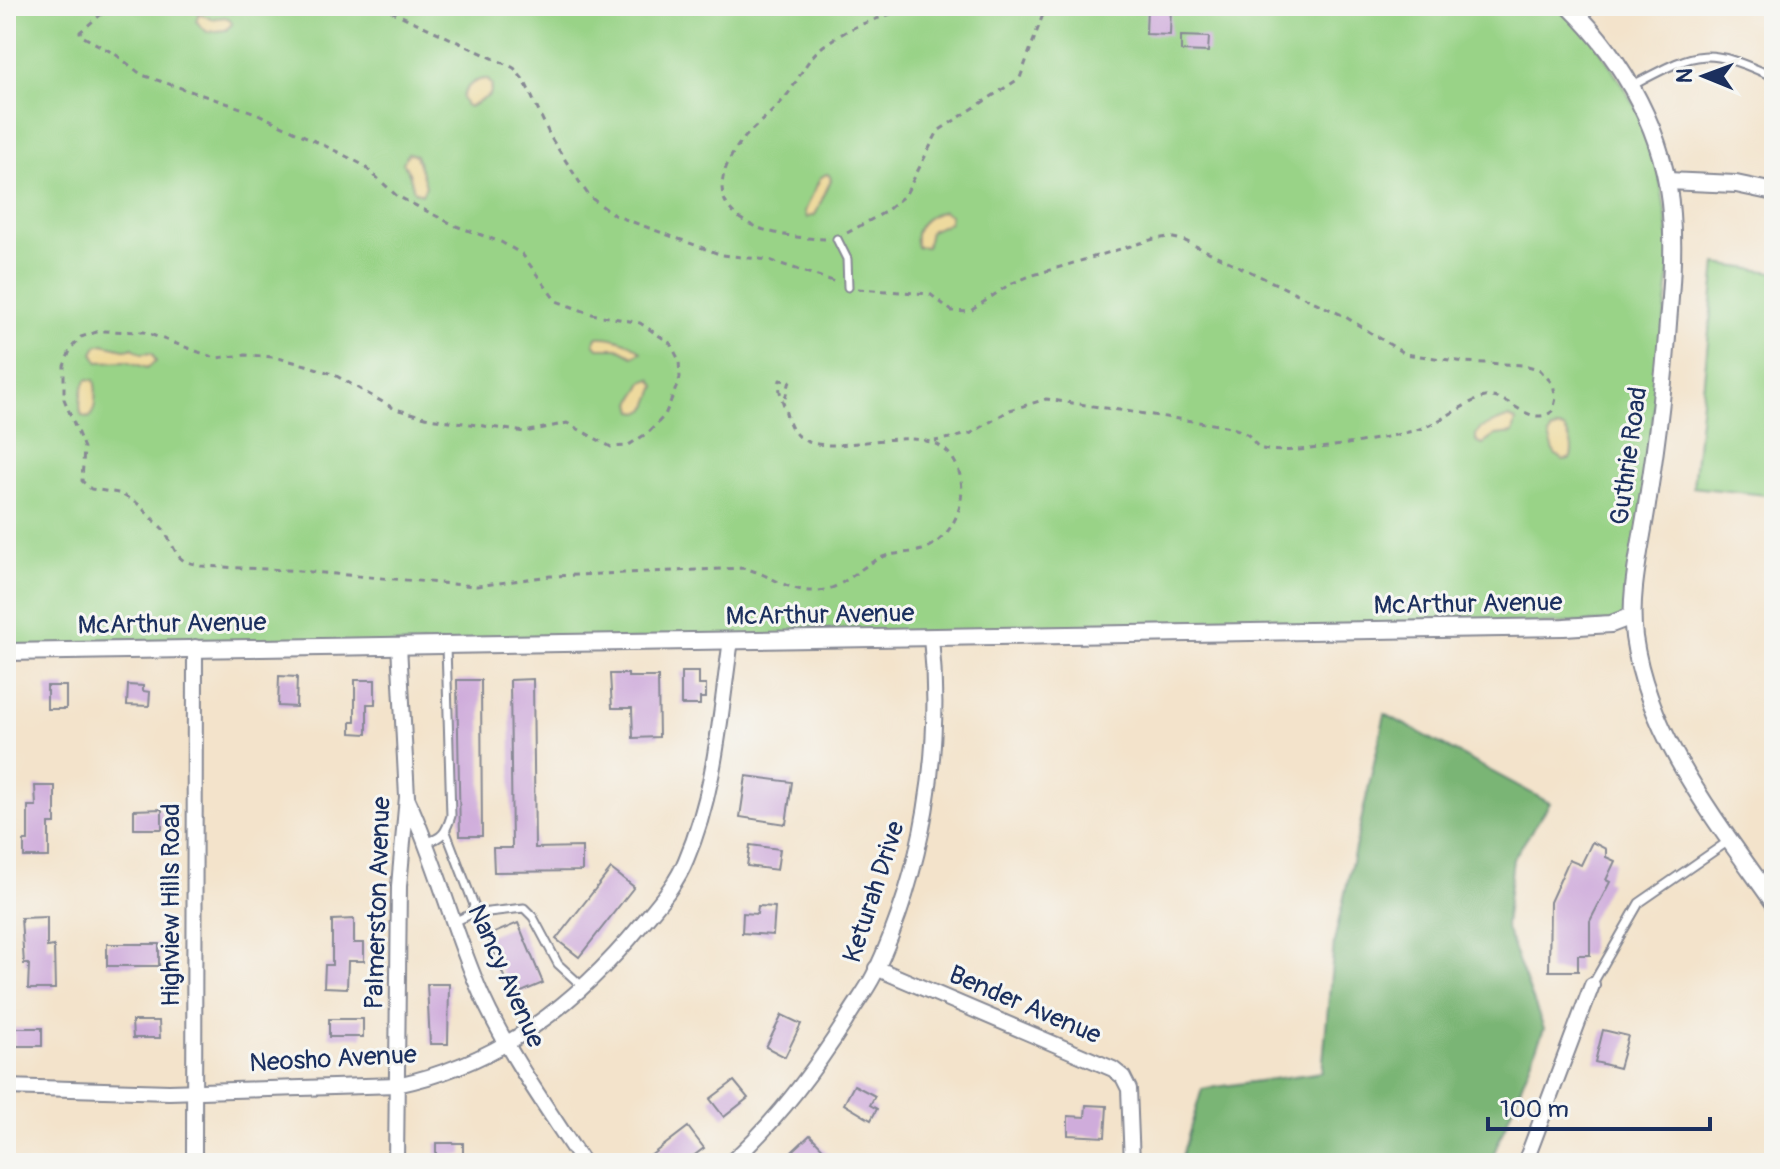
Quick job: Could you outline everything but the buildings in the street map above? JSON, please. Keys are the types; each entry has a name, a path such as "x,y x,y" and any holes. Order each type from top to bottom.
{"street":[{"name":"Guthrie Road","path":"1569,6 1598,36 1631,86 1653,135 1667,181 1671,212 1672,253 1665,365 1632,616 1637,650 1658,718 1685,770 1774,903"},
{"path":"1667,181 1726,183 1774,192"},
{"name":"McArthur Avenue","path":"6,652 1564,627 1611,624 1632,616"},
{"name":"Keturah Drive","path":"730,1163 801,1088 876,968 910,874 929,790 935,721 931,637"},
{"name":"Neosho Avenue","path":"6,1087 128,1092 397,1085 452,1070 508,1045 583,987 614,956 665,896 687,858 711,782 731,640"},
{"name":"Palmerston Avenue","path":"396,1163 399,886 407,797 399,645"},
{"name":"Highview Hills Road","path":"194,1163 195,647"},
{"name":"Nancy Avenue","path":"407,797 480,991 508,1045 583,1163"},
{"name":"Bender Avenue","path":"876,968 1113,1069 1127,1083 1131,1108 1132,1163"},
{"path":"1525,1163 1592,985"}],"lane":[{"path":"1631,86 1678,62 1708,54 1742,63 1774,77"},
{"path":"837,239 847,259 848,287"},
{"path":"426,842 437,840 446,832 451,816 446,644"},
{"path":"446,832 474,905 471,914"},
{"path":"1592,985 1639,903 1730,840"},
{"path":"454,922 471,914 524,908 533,917 558,964 583,987"}],"path":[{"path":"111,6 80,35 115,54 142,75 241,107 303,133 363,165 397,196 456,226 513,248 530,263 556,301 592,314 632,320 653,329 670,343 680,369 673,397 657,424 627,446 611,447 567,423 516,432 411,414 381,403 333,374 274,357 246,355 215,358 131,330 100,331 81,337 71,348 63,374 66,407 84,448 82,481 91,489 119,493 137,503 164,530 184,561 201,566 477,586 550,576 742,568 788,586 822,591 837,587 884,557 929,547 952,526 961,496 959,470 945,449 931,441"},
{"path":"380,6 514,68 525,82 551,138 582,186 590,197 614,215 722,255 769,260 848,287 930,294 952,311 969,312 1019,280 1126,246 1169,237 1183,240 1344,316 1405,354 1539,369 1553,384 1556,398 1553,411 1543,417 1489,397 1406,433 1355,443 1273,450 1261,448 1244,432 1225,426 1046,399 1010,410 970,434 953,439 883,439 825,444 799,437 790,424 778,388 780,380 790,381 784,402"},
{"path":"905,6 890,15 858,26 813,55 781,103 736,148 725,170 723,191 728,207 749,225 791,238 837,239 885,212 910,188 938,131 1020,78 1046,6"}],"green space":[{"path":"6,6 1569,6 1581,18 1653,135 1672,253 1632,607 1621,622 6,652"},
{"path":"1716,264 1774,272 1774,496 1693,487"},
{"path":"1385,714 1550,803 1513,859 1505,926 1544,1029 1490,1163 1180,1163 1202,1089 1322,1072 1334,942"}],"sand":[{"path":"199,13 211,19 225,17 232,24 226,30 207,32 196,21"},
{"path":"487,79 492,85 490,95 470,107 466,106 462,98 468,87 478,80"},
{"path":"408,153 416,155 426,186 422,194 414,191 403,163"},
{"path":"830,175 831,180 815,215 807,218 805,211 820,178"},
{"path":"943,211 950,215 949,223 930,231 927,247 917,247 916,234 921,224"},
{"path":"597,337 621,340 641,352 633,356 618,348 598,348 594,343"},
{"path":"97,346 133,348 142,354 152,353 156,362 147,368 127,361 98,362 93,353"},
{"path":"87,379 94,380 95,389 94,406 89,418 82,416 80,408"},
{"path":"651,379 656,386 647,409 634,411 632,403 643,382"},
{"path":"1509,417 1516,421 1513,433 1496,435 1483,444 1476,441 1481,428"},
{"path":"1564,429 1570,440 1570,459 1562,460 1555,454 1549,436 1551,431"}]}
